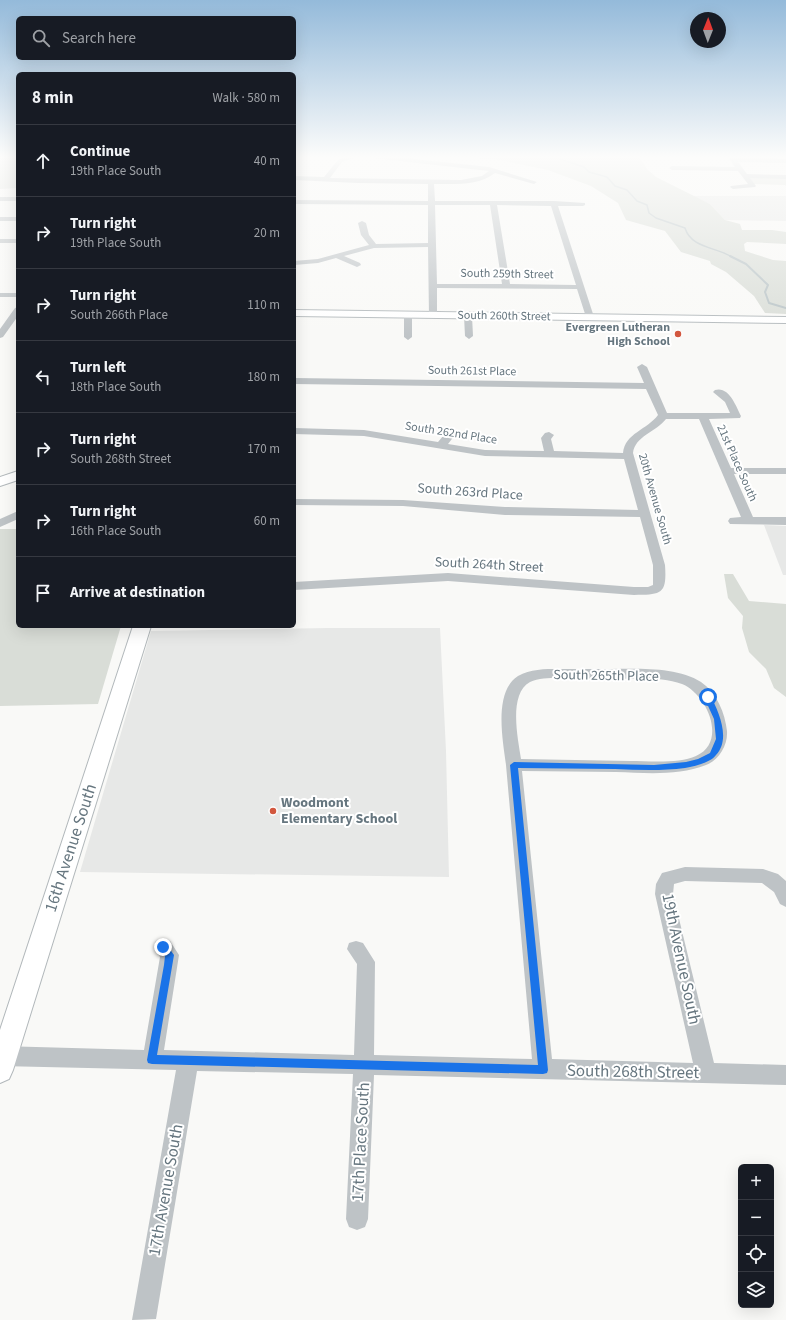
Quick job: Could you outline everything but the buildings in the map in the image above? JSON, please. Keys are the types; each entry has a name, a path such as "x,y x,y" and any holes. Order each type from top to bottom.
{"main road":[{"name":"South 260th Street","path":"296,313 786,320"},
{"path":"0,482 16,476"},
{"name":"16th Avenue South","path":"2,1061 141,628"}],"street":[{"path":"432,218 433,315"},
{"path":"495,218 506,286"},
{"path":"559,218 590,317"},
{"path":"0,219 16,219"},
{"path":"362,223 365,235 374,246"},
{"path":"0,241 16,241"},
{"path":"296,263 313,262 374,246 432,245"},
{"path":"337,256 357,264"},
{"name":"South 259th Street","path":"433,286 580,287"},
{"path":"0,295 16,295"},
{"path":"0,335 3,326 16,312"},
{"path":"408,315 408,337"},
{"path":"468,316 469,336"},
{"path":"642,366 662,416 736,416 729,400 718,392"},
{"name":"South 261st Place","path":"296,381 650,386"},
{"name":"20th Avenue South","path":"658,587 660,582 659,564 628,456 628,447 631,442 656,425 662,416"},
{"name":"21st Place South","path":"703,416 748,520"},
{"name":"South 262nd Place","path":"296,430 364,433 485,453 628,456"},
{"path":"440,446 453,431"},
{"path":"549,434 546,438 550,455"},
{"path":"727,471 786,471"},
{"name":"South 263rd Place","path":"296,502 403,503 505,511 644,514"},
{"path":"0,522 16,516"},
{"path":"734,521 786,521"},
{"name":"South 264th Street","path":"296,586 448,577 634,591 650,590 658,587"},
{"name":"South 265th Place","path":"535,675 653,676 680,679 693,684 702,690 708,697 717,719 720,739 717,748 713,755 695,763 675,766 514,765 510,708 512,694 520,682 535,675"},
{"path":"514,765 543,1070"},
{"name":"19th Avenue South","path":"706,1073 664,894 665,884 668,878 685,874 763,876 780,884 786,899"},
{"path":"152,1060 170,955 163,947"},
{"name":"17th Place South","path":"356,949 366,962 364,1065 357,1219"},
{"name":"South 268th Street","path":"2,1061 152,1060 786,1075"},
{"name":"17th Avenue South","path":"144,1319 188,1061"}],"shaded area":[{"path":"625,218 723,218 725,220 740,224 742,230 772,230 786,232 786,244 747,242 744,244 745,251 773,260 786,261 786,314 765,313 754,296 726,272 711,264 710,261 681,252 665,231 626,220"},
{"path":"723,218 786,218 786,221 725,220"},
{"path":"764,525 786,526 786,575 783,575"},
{"path":"0,529 16,529 16,628 120,628 98,704 0,706"},
{"path":"724,574 733,574 749,601 786,604 786,697 774,688 766,669 749,652 742,628 743,616 728,598"},
{"name":"Woodmont Elementary School","path":"440,628 446,751 449,877 80,872 151,631"}],"waterway":[{"path":"655,218 685,228 688,235 698,243 746,264 768,285 765,292 769,303 786,308"}],"place":[{"name":"Evergreen Lutheran High School","path":"678,334"},
{"name":"Woodmont Elementary School","path":"273,811"}],"route":[{"path":"163,947 170,955 152,1060 543,1070 514,765 654,767 695,763 713,755 720,739 716,713 708,697"}]}
